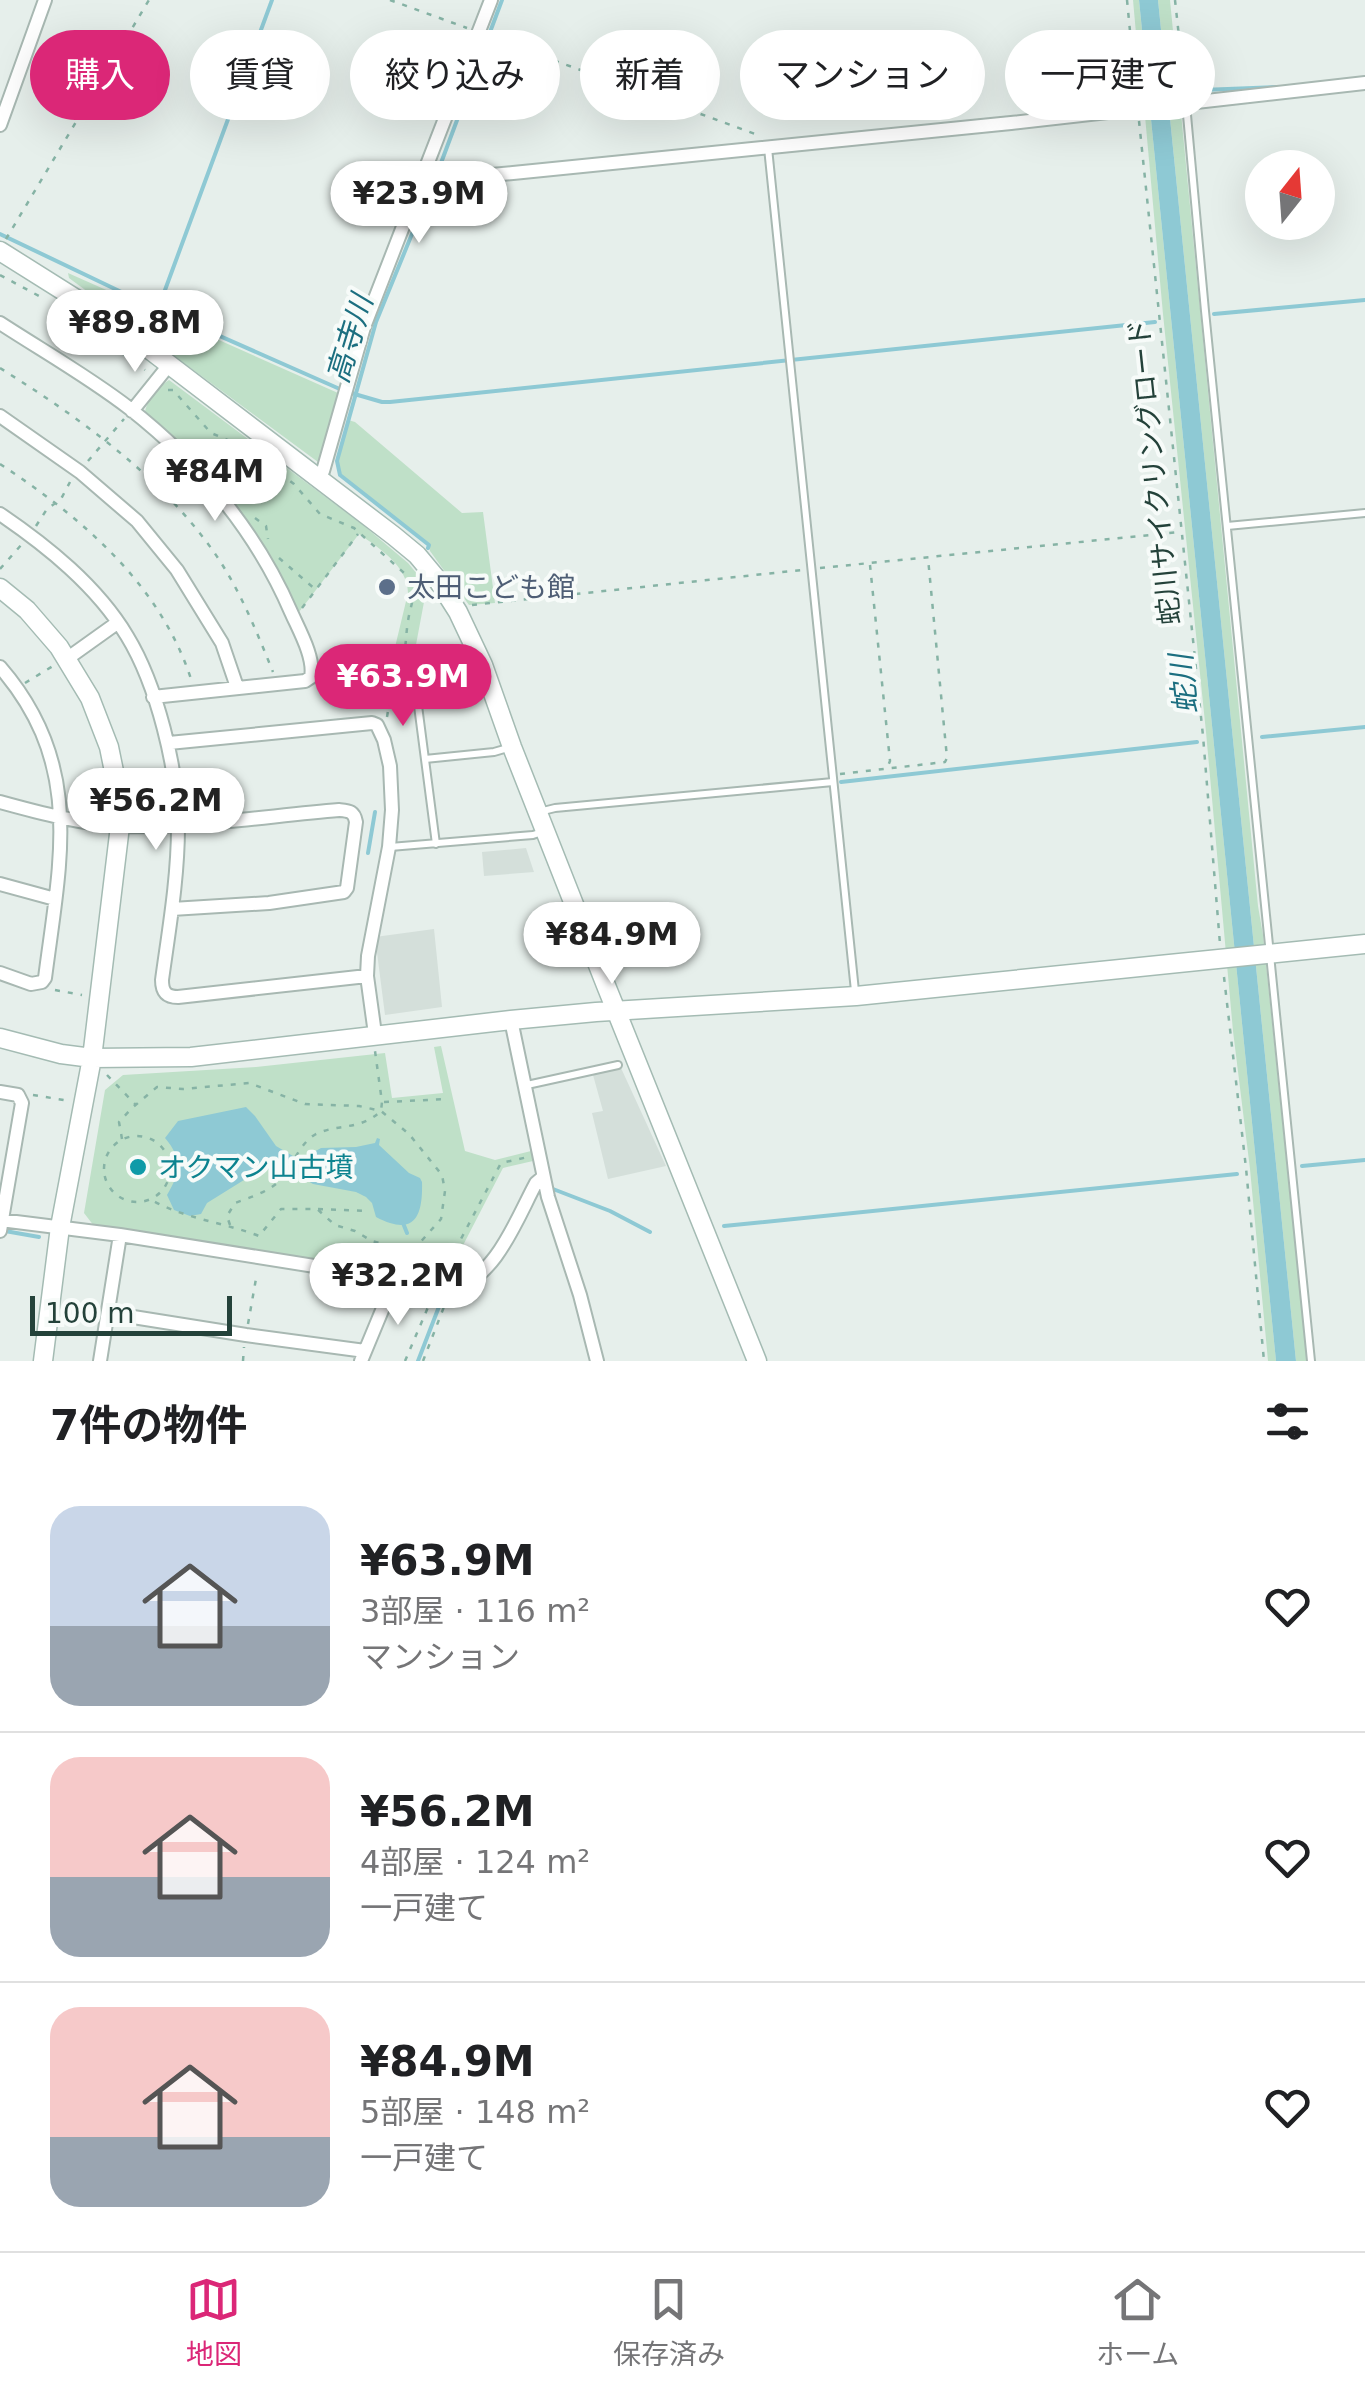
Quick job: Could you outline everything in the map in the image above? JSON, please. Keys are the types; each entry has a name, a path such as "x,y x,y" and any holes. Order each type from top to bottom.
{"street":[{"path":"0,125 46,0"},
{"path":"480,30 490,0"},
{"path":"1215,100 1365,83"},
{"path":"319,478 364,327 445,120"},
{"path":"422,179 513,174 1018,120"},
{"path":"0,250 116,324 319,478 417,556 437,579 483,665 541,821 757,1361"},
{"path":"0,323 132,411 225,502 268,566 292,615 312,672 305,681 153,696"},
{"path":"132,411 169,365"},
{"path":"0,416 80,472 137,522 176,570 222,643 238,687"},
{"path":"0,514 30,534 87,585 127,636 153,696 169,744 178,824 176,878 162,988 170,997 367,976"},
{"path":"0,588 27,610 90,698 109,747 120,826 92,1058 60,1227 43,1361"},
{"path":"63,660 117,623"},
{"path":"0,667 23,696 46,742 62,818 45,978 31,984 0,973"},
{"path":"169,744 377,725 390,766 392,810 389,847 370,932 367,976 375,1041"},
{"path":"0,802 62,818 120,826 338,810 350,810 355,815 344,892 172,909"},
{"path":"0,884 55,899"},
{"path":"0,1038 92,1058 191,1057 375,1041 511,1020 856,996 1365,944"},
{"path":"511,1020 544,1177 598,1361"},
{"path":"0,1092 18,1095 22,1104 5,1176 1,1224 120,1234 452,1288 474,1279 490,1266 536,1183 544,1177"},
{"path":"100,1361 120,1234"},
{"path":"108,1313 363,1356 395,1279"}],"lane":[{"path":"1186,120 1311,1361"},
{"path":"768,147 856,996"},
{"path":"1227,526 1365,512"},
{"path":"417,698 436,844"},
{"path":"426,759 494,752 512,746"},
{"path":"389,847 533,834 555,808 834,778"},
{"path":"524,1086 618,1065"}],"path":[{"path":"0,250 149,0"},
{"path":"390,0 473,30"},
{"name":"蛇川サイクリングロード","path":"1126,0 1130,30"},
{"path":"1175,0 1178,30"},
{"path":"560,62 757,134 768,147"},
{"name":"蛇川サイクリングロード","path":"1140,120 1264,1361"},
{"path":"0,275 44,298"},
{"path":"62,307 150,374"},
{"path":"0,368 105,440 180,510 212,550 254,627 275,684"},
{"path":"160,395 172,390 212,433 249,449 299,488 320,514 350,526 413,581 408,644 398,669"},
{"path":"84,466 132,411"},
{"path":"187,444 202,452 208,463"},
{"path":"0,464 55,503 124,565 183,655 196,692"},
{"path":"34,530 47,508 61,499 74,478"},
{"path":"252,517 266,526 274,553 316,590"},
{"path":"292,615 299,612 359,533"},
{"path":"0,569 26,539"},
{"path":"834,778 945,762 947,758 928,558"},
{"path":"870,564 890,761 883,769"},
{"path":"22,685 63,660"},
{"path":"383,722 392,687"},
{"path":"42,982 47,988 85,996"},
{"path":"230,1227 227,1216 235,1202 279,1182 314,1135 366,1123 381,1112 375,1041"},
{"path":"107,1075 136,1104"},
{"path":"122,1139 120,1122 157,1088 249,1082 305,1104 359,1106 381,1112 409,1134 442,1175 445,1191 441,1219 407,1255 395,1279"},
{"path":"21,1098 34,1094 71,1101"},
{"path":"382,1102 448,1098"},
{"path":"144,1136 165,1151 170,1167 168,1180 162,1191 150,1199 125,1200 105,1178 105,1160 122,1139 144,1136"},
{"path":"440,1279 501,1163 532,1156"},
{"path":"150,1199 163,1207 259,1236"},
{"path":"243,1361 260,1257 259,1236 282,1209 367,1210"},
{"path":"317,1209 335,1225 372,1242 396,1248 416,1246"},
{"path":"423,1361 452,1288"},
{"path":"404,1361 434,1292"}],"shaded area":[{"path":"526,848 534,872 484,876 482,852"},
{"path":"434,929 442,1007 385,1015 375,937"},
{"path":"621,1068 666,1166 608,1179 592,1113 603,1111 593,1075"}],"green space":[{"path":"1133,0 1139,0 1142,30 1136,30"},
{"path":"1158,0 1170,0 1173,30 1161,30"},
{"path":"1145,120 1151,120 1276,1361 1268,1361"},
{"path":"1170,120 1182,120 1258,906 1307,1361 1296,1361"},
{"path":"68,273 338,393 318,462 69,278"},
{"path":"169,380 408,563 427,586 412,666 390,668 408,593 398,566 359,534 299,612 270,557 234,505 201,465 145,414 153,395"},
{"path":"348,420 462,513 483,512 495,603 469,605 429,545 340,475 337,461"},
{"path":"441,1046 465,1151 495,1160 531,1151 533,1161 503,1168 443,1284 94,1226 84,1213 105,1090 123,1075 256,1067 385,1053 392,1098 443,1093 434,1047"}],"water":[{"path":"1139,0 1158,0 1161,30 1142,30"},
{"path":"1151,120 1170,120 1296,1361 1276,1361"},
{"path":"246,1107 276,1146 293,1156 305,1157 321,1148 356,1147 380,1139 379,1145 409,1173 420,1178 418,1214 408,1224 389,1223 376,1217 372,1203 356,1192 313,1184 291,1171 279,1169 260,1170 207,1203 201,1214 190,1216 174,1210 167,1195 178,1165 165,1138 178,1121"}],"waterway":[{"path":"158,309 272,0"},
{"name":"高寺川","path":"428,548 340,475 337,461 376,322 502,0"},
{"path":"1215,89 1276,87"},
{"path":"0,234 342,390"},
{"path":"1214,314 1365,300"},
{"path":"351,393 390,402 1155,322"},
{"path":"1262,737 1365,727"},
{"path":"841,782 1197,742"},
{"name":"高寺川","path":"368,853 375,812"},
{"path":"1302,1166 1365,1160"},
{"path":"724,1226 1237,1174"},
{"path":"553,1189 650,1232"},
{"path":"403,1223 407,1233"},
{"name":"高寺川","path":"5,1231 39,1237"},
{"path":"418,1361 440,1304"}],"place":[{"name":"太田こども館","path":"387,587"},
{"name":"オクマン山古墳","path":"138,1167"}],"water label":[{"name":"蛇川","path":"1184,684"}]}
